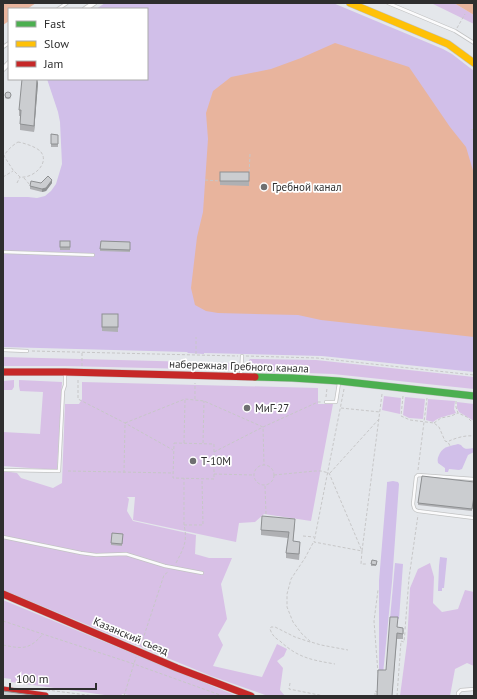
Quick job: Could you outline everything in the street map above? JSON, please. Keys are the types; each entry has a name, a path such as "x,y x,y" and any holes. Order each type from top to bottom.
{"street":[{"path":"350,3 448,44 474,63"},
{"name":"набережная Гребного канала","path":"3,372 65,372 292,378 339,381 474,396"},
{"name":"Казанский съезд","path":"3,594 177,668 251,696"},
{"path":"3,690 44,696"}],"lane":[{"path":"388,3 455,31 474,43"},
{"path":"3,252 94,254"},
{"path":"3,350 27,351"},
{"path":"241,376 242,356"},
{"path":"3,470 59,472 65,372"},
{"path":"326,402 336,402 339,381"},
{"path":"474,479 418,475 416,477 414,504 414,508 418,512 474,518"},
{"path":"3,537 81,553 126,554 173,568 202,573"},
{"path":"458,696 458,693 461,690 474,689"}],"path":[{"path":"18,142 40,150 43,160 38,171 28,178 24,178 20,177 13,170 4,156 14,144 18,142"},
{"path":"249,177 250,153"},
{"path":"3,177 13,170"},
{"path":"17,184 20,177"},
{"path":"24,178 30,186"},
{"path":"205,180 220,181"},
{"path":"196,337 196,356"},
{"path":"27,351 123,352 196,356 317,358 474,375"},
{"path":"82,352 82,366"},
{"path":"78,380 78,400 125,422 174,450"},
{"path":"195,383 195,400"},
{"path":"214,452 263,426 318,402 326,402 327,388"},
{"path":"311,642 292,622 287,607 287,594 292,579 314,542 329,473 344,389"},
{"path":"367,564 361,564 362,551 382,394"},
{"path":"403,396 401,416 410,420 434,423 439,427 445,441 448,442 450,446"},
{"path":"418,475 427,397"},
{"path":"125,422 185,399 204,400 263,426"},
{"path":"184,443 185,399"},
{"path":"203,443 204,400"},
{"path":"456,401 458,413"},
{"path":"341,408 380,412"},
{"path":"434,423 441,418 458,413 474,422"},
{"path":"329,473 379,419"},
{"path":"124,473 125,422"},
{"path":"263,426 264,465"},
{"path":"448,442 461,437 474,436"},
{"path":"174,443 184,443 214,444 214,479 173,478 174,443"},
{"path":"264,465 270,467 273,470 274,475 272,481 265,485 260,484 255,480 254,475 258,467 264,465"},
{"path":"68,471 174,473"},
{"path":"274,475 315,471 329,473"},
{"path":"329,473 362,551"},
{"path":"214,474 254,475"},
{"path":"140,646 164,575 173,568 184,547 184,478"},
{"path":"184,525 202,525 202,479"},
{"path":"265,485 266,514"},
{"path":"397,696 401,642 404,642 405,632 403,632 403,630 405,630 408,578 418,512"},
{"path":"303,536 315,537"},
{"path":"314,542 362,551"},
{"path":"378,590 374,621 378,676"},
{"path":"3,621 134,664 223,696"},
{"path":"335,664 298,655 272,634 270,629 271,627 275,627 294,637 321,646 348,650"},
{"path":"3,645 21,648 30,646 43,634"},
{"path":"124,696 134,664"},
{"path":"290,683 289,689 324,696"},
{"path":"375,696 375,692 377,692 378,687"},
{"path":"41,689 94,696"}],"shaded area":[{"path":"3,3 36,3 28,8 8,8 8,22 3,25"},
{"name":"Гребной канал","path":"105,3 333,3 443,49 474,71 474,372 322,356 204,354 187,352 3,347 3,197 37,198 45,196 56,184 62,164 60,122 47,80 148,80 148,8 98,8"},
{"path":"431,3 454,3 474,15 474,24"},
{"path":"454,3 474,3 474,15"},
{"name":"Гребной канал","path":"335,43 409,67 450,127 466,147 474,174 474,337 321,320 298,315 218,313 206,311 195,305 191,288 197,237 203,212 208,139 206,113 213,91 231,77 271,69"},
{"path":"3,357 234,363 234,368 232,370 3,366"},
{"path":"250,359 316,360 474,377 474,389 333,374 252,371 249,367"},
{"path":"14,380 14,387 12,390 3,390 3,381"},
{"path":"19,380 62,382 57,470 3,466 3,432 40,434 43,392 20,391"},
{"path":"82,382 318,388 318,404 333,404 311,521 264,514 255,522 239,523 236,542 133,520 135,497 127,497 129,499 127,511 133,521 196,535 195,554 209,558 232,558 221,584 227,619 218,635 223,645 213,666 262,677 277,644 287,649 284,656 277,661 283,668 280,690 285,696 268,696 211,676 3,590 3,471 17,473 21,478 53,488 62,483 65,404 79,404 82,399"},
{"path":"384,396 401,398 400,414 382,410"},
{"path":"405,397 425,399 423,419 409,418 403,415"},
{"path":"428,399 455,401 454,409 456,413 442,417 433,422 426,420"},
{"path":"457,402 474,404 474,421 459,412"},
{"path":"458,444 468,449 474,448 474,452 468,455 462,469 449,469 448,472 445,472 445,468 438,463 439,456 446,448"},
{"path":"387,482 398,482 399,484 392,582 383,674 379,674 379,581"},
{"path":"440,557 447,558 444,588 442,588 442,591 438,591 439,566"},
{"path":"395,563 403,564 399,619 390,619"},
{"path":"430,563 434,577 433,603 442,612 458,609 465,590 474,592 474,666 467,663 455,669 450,696 400,696 407,643 410,588 418,569"},
{"path":"3,600 237,696 129,696 122,694 121,696 112,696 11,682 11,679 3,679"}],"building":[{"path":"22,80 37,80 34,126 20,124 21,110 19,110"},
{"path":"8,92 11,95 8,98 5,95"},
{"path":"51,134 58,135 58,144 51,144"},
{"path":"220,172 249,172 249,181 220,181"},
{"path":"48,176 52,180 46,188 42,189 30,186 31,181 41,183"},
{"path":"60,241 70,241 70,247 60,247"},
{"path":"101,241 130,242 130,250 100,249"},
{"path":"102,314 118,314 118,327 102,327"},
{"path":"422,476 474,482 472,509 418,503"},
{"path":"262,516 295,519 293,541 300,542 299,554 286,553 289,532 261,530"},
{"path":"112,533 123,534 122,544 111,543"},
{"path":"372,560 377,561 376,565 371,564"},
{"path":"390,617 398,617 397,627 403,628 403,634 397,633 392,696 377,696 378,670 386,670"},
{"path":"3,691 39,696 3,696"}],"traffic: fast":[{"path":"255,377 339,381 474,396"}],"traffic: slow":[{"path":"350,3 448,44 474,63"}],"traffic: jam":[{"path":"3,372 65,372 255,377"},
{"path":"3,594 177,668 251,696"},
{"path":"3,690 45,696"}],"place":[{"name":"Гребной канал","path":"264,187"},
{"name":"МиГ-27","path":"247,408"},
{"name":"Т-10М","path":"193,461"}]}
